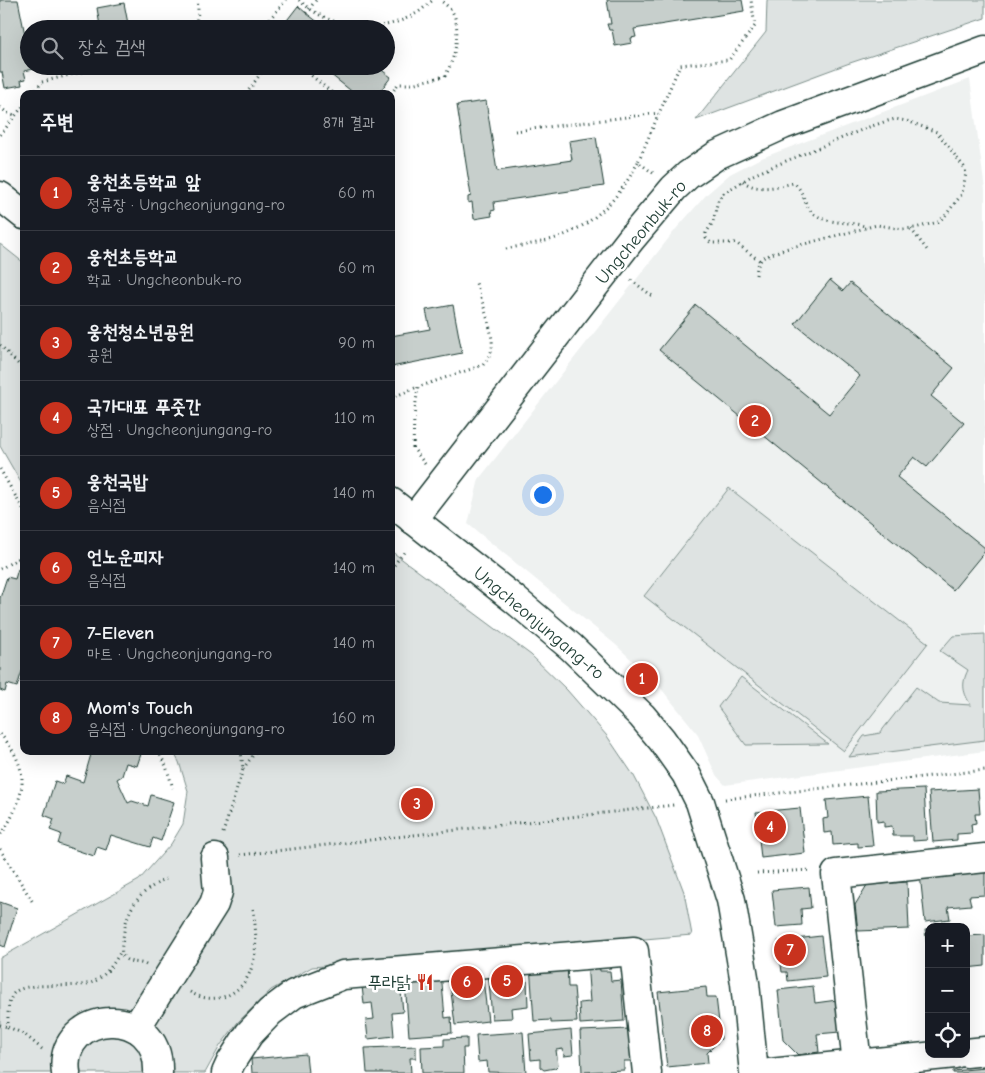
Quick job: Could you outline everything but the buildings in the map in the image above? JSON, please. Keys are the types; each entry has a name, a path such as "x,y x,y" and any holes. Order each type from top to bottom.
{"street":[{"name":"Ungcheonbuk-ro","path":"413,520 631,239 671,192 688,176 717,155 758,136 985,50"},
{"path":"0,196 20,211"},
{"name":"Ungcheonjungang-ro","path":"395,505 514,600 606,679 642,716 686,774 700,802 731,900 745,983 754,1073"},
{"path":"136,1028 214,904 218,892 215,858"},
{"path":"857,1069 836,874 985,858"},
{"path":"226,1073 230,1062 250,1034 270,1012 294,994 343,975 634,951 647,1073"},
{"path":"66,1073 67,1055 73,1041 84,1030 98,1022 113,1021 129,1024 152,1043 157,1057 158,1073"},
{"path":"970,1053 985,1051"},
{"path":"770,1073 857,1069 930,1058"}],"path":[{"path":"197,0 199,9 197,20"},
{"path":"269,20 286,0"},
{"path":"299,0 307,11 329,20"},
{"path":"307,11 316,0"},
{"path":"395,22 415,14 433,0"},
{"path":"394,90 398,84 411,84 445,76 451,66 456,39 455,17 440,0"},
{"path":"506,249 557,238 573,232 591,220 617,196 629,180 638,162 680,65 729,60 755,26 751,0"},
{"path":"36,90 42,82 70,75"},
{"path":"249,90 260,75"},
{"path":"311,75 328,90"},
{"path":"0,107 7,113 15,116"},
{"path":"0,136 20,110"},
{"path":"515,131 659,113"},
{"path":"756,275 756,267 760,261 780,250 877,225 903,229 938,222 962,194 966,173 964,166 937,132 907,120 895,120 869,127 774,166 743,181 724,193 718,200 713,222 706,233 706,238 711,243 736,243 760,261"},
{"path":"638,162 654,174 671,192"},
{"path":"743,181 749,186 759,188 793,183 800,189 807,208 821,218 832,222 860,224 868,228"},
{"path":"911,228 928,250"},
{"path":"628,278 655,298"},
{"path":"395,396 483,365 490,356 492,338 476,283"},
{"path":"0,345 20,366"},
{"path":"418,387 414,417 413,448 426,465 445,478"},
{"path":"0,469 20,504"},
{"path":"395,564 404,552"},
{"path":"0,569 20,557"},
{"path":"0,734 11,748 19,764 22,781 18,800 9,824 0,835"},
{"path":"160,755 174,788"},
{"path":"241,755 243,769"},
{"path":"253,755 243,769 215,858 985,770"},
{"path":"0,849 34,904"},
{"path":"757,873 814,870 836,874"},
{"path":"143,963 131,962 123,957 121,950 124,925 133,904 147,890 166,880"},
{"path":"185,989 196,996 217,998 234,992 241,985 253,966 256,927 254,909"},
{"path":"8,1026 11,996 16,990 21,987 31,986 61,987 92,983 104,973 121,950"},
{"path":"0,1025 8,1026 24,1034 46,1053"}],"shaded area":[{"path":"767,0 985,0 985,18 847,64 696,120 766,32"},
{"path":"970,79 985,190 985,751 725,785 716,775 697,733 659,686 616,645 468,524 479,479 676,229 707,194 730,174 759,159"},
{"path":"0,244 20,260 20,481 0,446"},
{"path":"729,488 928,643 844,751 644,596"},
{"path":"395,554 531,655 567,690 607,736 634,776 656,818 684,892 692,935 312,967 271,990 238,1022 220,1046 205,1073 0,1073 0,958 139,880 171,844 183,824 188,791 175,755 395,755"},
{"path":"985,634 985,740 849,757 864,736 880,733 916,687 939,703 971,705 964,688 964,680 968,670 940,651 953,636"},
{"path":"741,677 828,744 746,745 718,707"}],"place":[{"name":"웅천초등학교","path":"755,421"},
{"name":"웅천초등학교 앞","path":"642,679"},
{"name":"웅천청소년공원","path":"417,804"},
{"name":"국가대표 푸줏간","path":"770,827"},
{"name":"7-Eleven","path":"790,950"},
{"name":"웅천국밥","path":"507,981"},
{"name":"푸라닭","path":"425,982"},
{"name":"언노운피자","path":"467,982"},
{"name":"Mom's Touch","path":"707,1031"}]}
